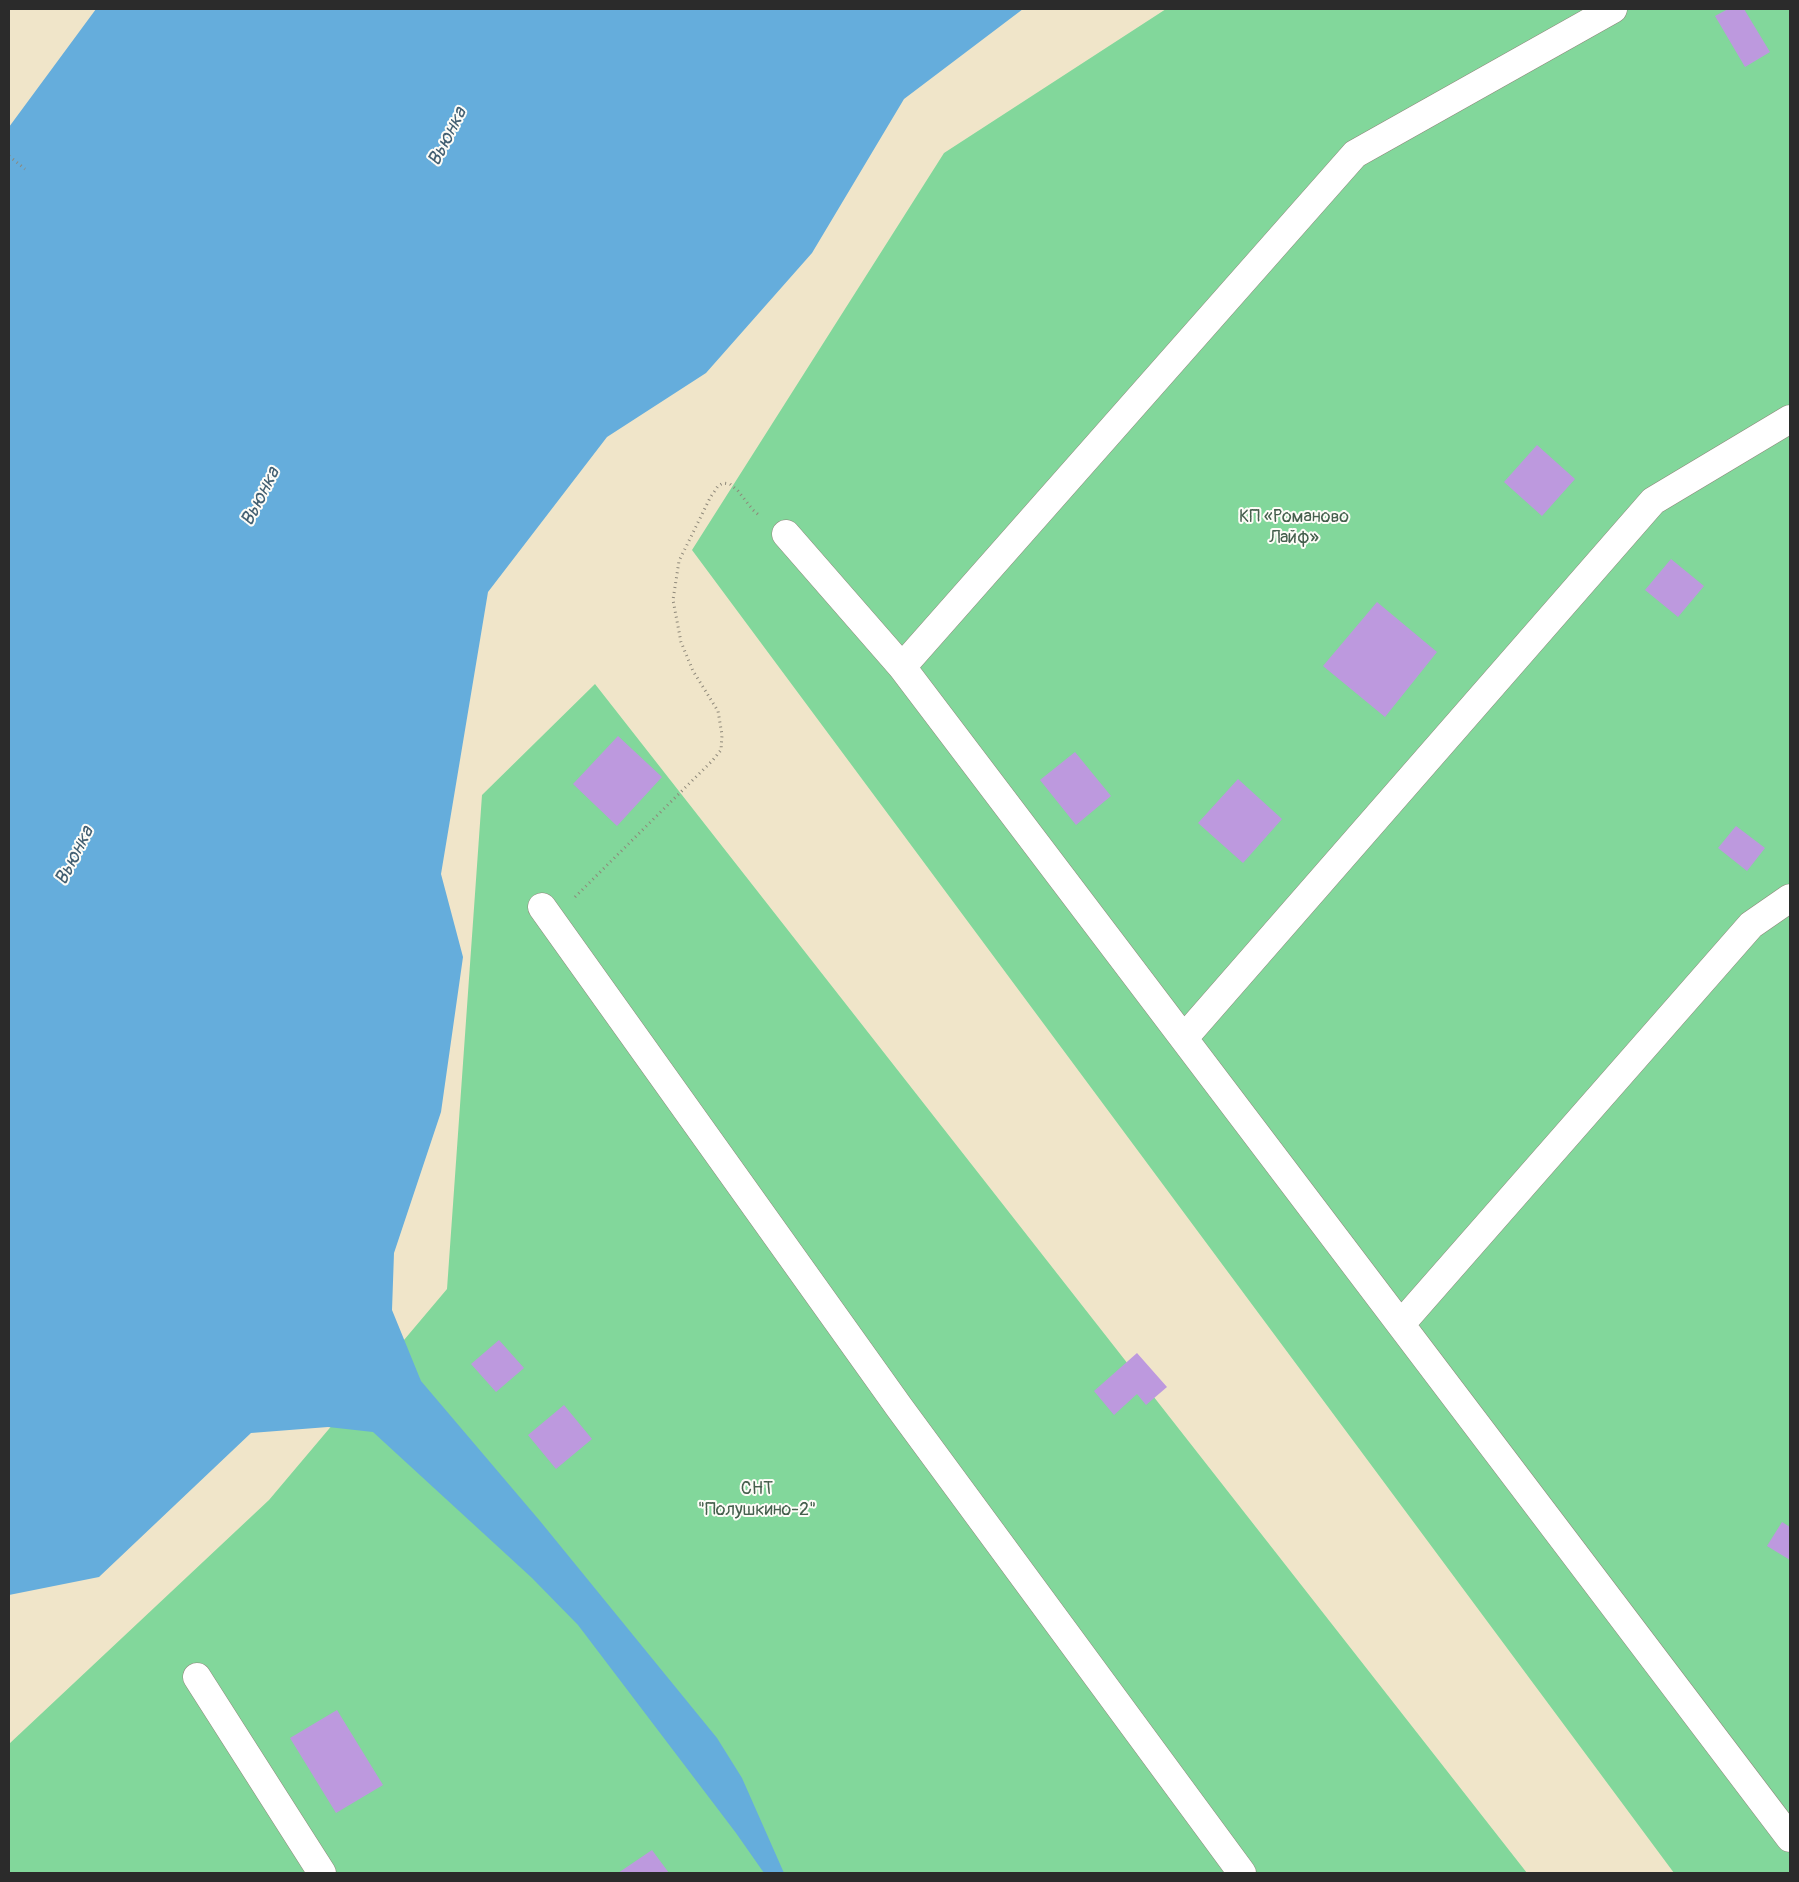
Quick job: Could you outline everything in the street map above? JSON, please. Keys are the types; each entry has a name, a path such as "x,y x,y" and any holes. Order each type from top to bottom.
{"lane":[{"path":"902,667 1355,154 1613,9"},
{"path":"1184,1038 1653,501 1790,419"},
{"path":"786,534 902,667 1790,1838"},
{"path":"1401,1324 1751,925 1790,898"},
{"path":"550,917 899,1406 1242,1873"},
{"path":"197,1677 322,1873"}],"path":[{"path":"9,156 25,169"},
{"path":"550,917 568,905 721,750 722,735 718,711 693,671 681,642 672,600 679,561 710,498 718,486 723,483 730,484 753,510 768,523 786,534"}],"green space":[{"name":"КП «Романово Лайф»","path":"1166,9 1790,9 1790,1873 1674,1873 692,550 944,153"},
{"name":"СНТ \"Полушкино-2\"","path":"595,684 1527,1873 9,1873 9,1744 269,1500 447,1289 482,795"}],"water":[{"name":"Вьюнка","path":"96,9 1023,9 904,99 812,253 706,373 607,437 488,592 441,874 463,957 441,1112 394,1253 392,1310 421,1381 540,1521 717,1738 742,1778 784,1873 764,1873 736,1833 578,1625 532,1578 373,1432 328,1427 251,1433 99,1577 9,1595 9,127"}],"building":[{"path":"1728,9 1744,9 1770,52 1745,67 1715,16"},
{"path":"1537,445 1575,479 1542,516 1504,482"},
{"path":"1671,559 1704,586 1678,617 1645,590"},
{"path":"1377,602 1437,652 1385,717 1323,666"},
{"path":"618,736 662,777 617,826 573,784"},
{"path":"1075,752 1111,796 1076,825 1040,780"},
{"path":"1238,779 1282,819 1243,863 1198,823"},
{"path":"1736,826 1765,848 1747,871 1718,848"},
{"path":"499,1340 524,1368 496,1392 471,1364"},
{"path":"1137,1353 1167,1387 1146,1405 1137,1394 1114,1415 1094,1391"},
{"path":"564,1405 592,1439 556,1469 528,1435"},
{"path":"1782,1522 1790,1527 1790,1560 1767,1546"},
{"path":"337,1710 383,1785 336,1813 290,1738"},
{"path":"652,1850 669,1873 618,1873"}]}
